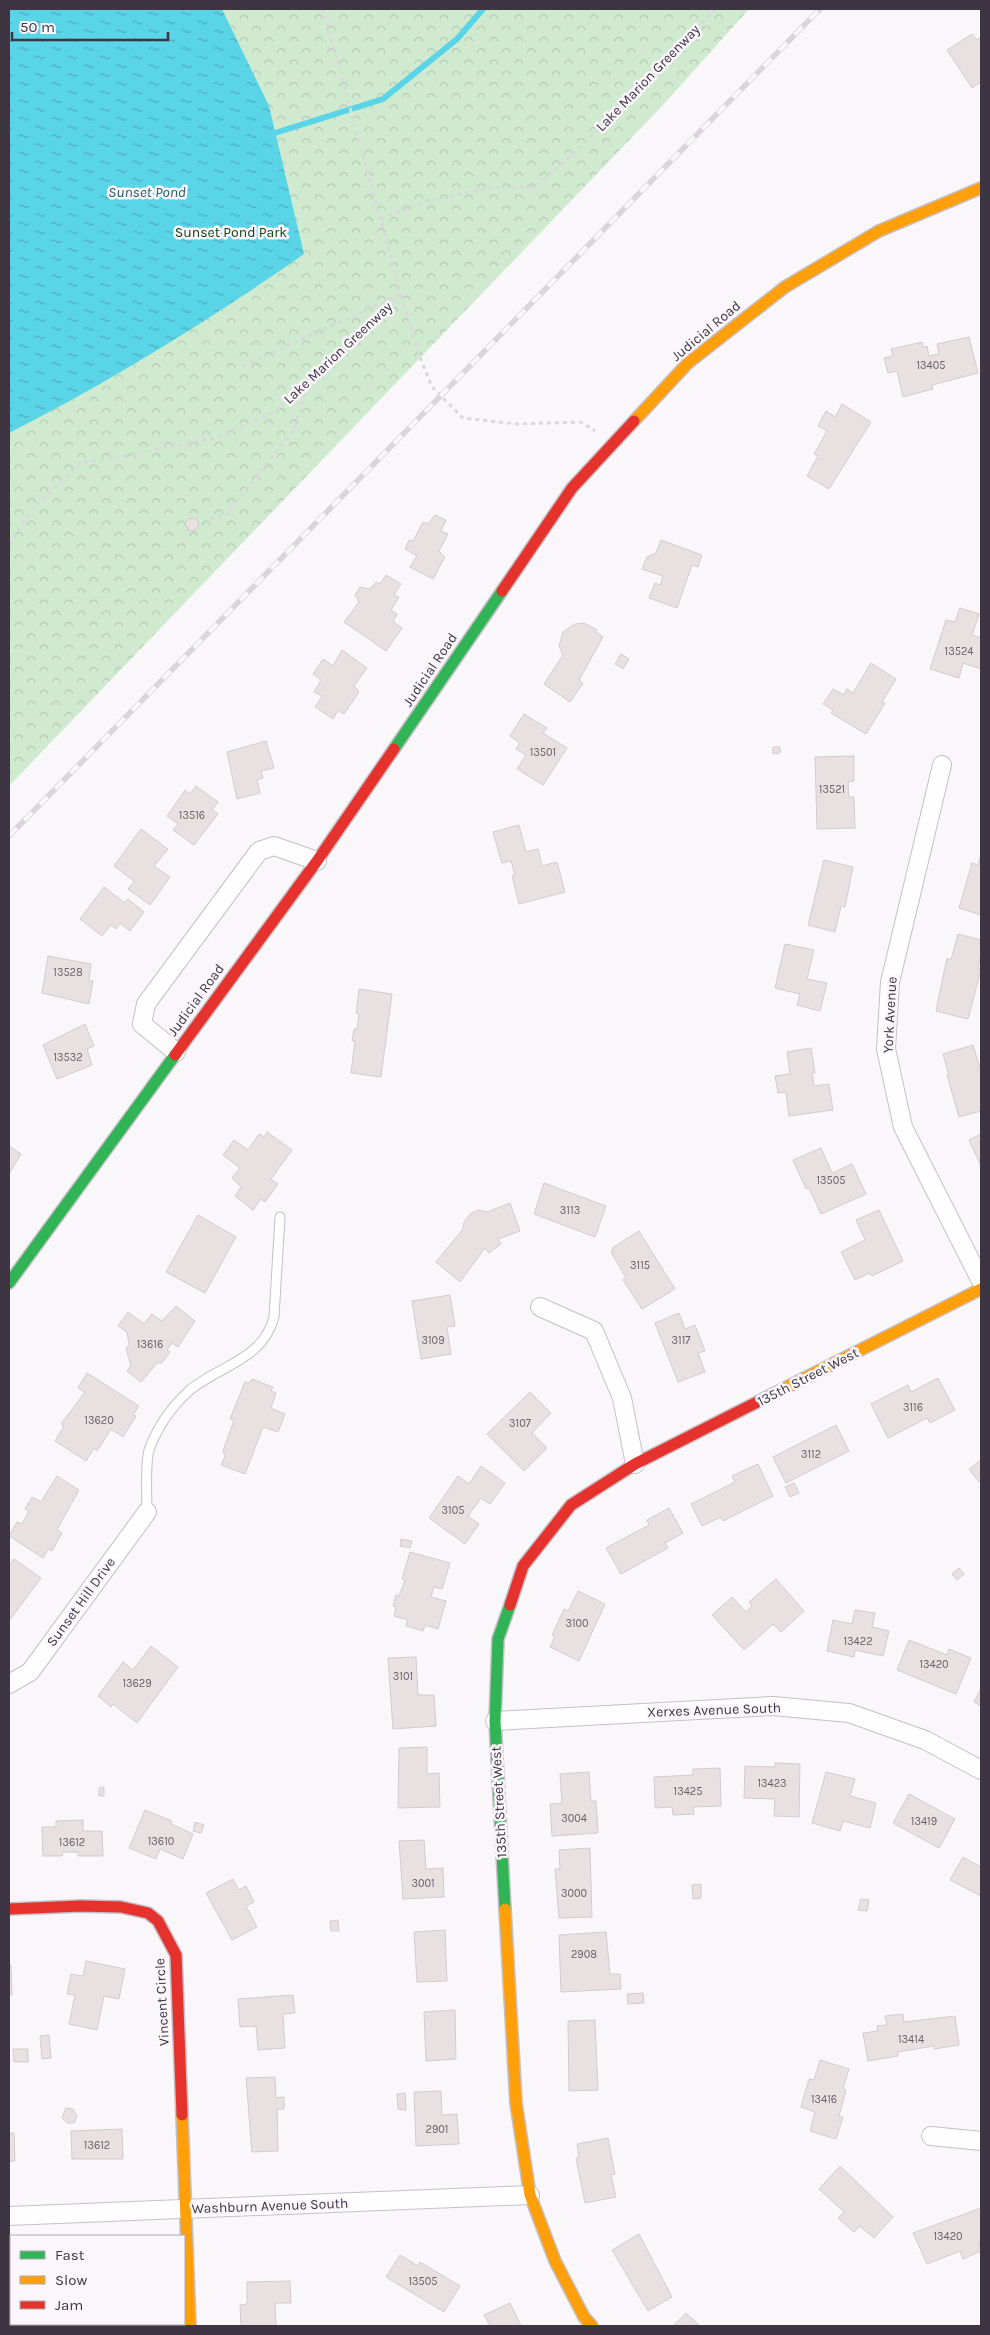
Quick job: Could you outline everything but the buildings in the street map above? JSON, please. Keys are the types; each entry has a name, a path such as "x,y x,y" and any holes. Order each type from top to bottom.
{"street":[{"name":"Judicial Road","path":"9,1283 317,861 572,488 688,363 786,287 879,232 981,188"},
{"name":"York Avenue","path":"942,765 890,982 886,1049 903,1127 981,1281"},
{"path":"176,1052 142,1024 146,1004 259,850 274,846 317,861"},
{"name":"135th Street West","path":"592,2326 584,2317 555,2262 530,2195 516,2103 494,1721 498,1639 523,1566 571,1506 635,1464 981,1289"},
{"path":"540,1306 594,1331 622,1398 635,1464"},
{"name":"Sunset Hill Drive","path":"9,1684 30,1672 147,1512"},
{"name":"Xerxes Avenue South","path":"494,1721 773,1706 849,1713 925,1740 981,1770"},
{"name":"Vincent Circle","path":"9,1910 116,1906 148,1913 166,1931 176,1955 190,2326"},
{"path":"931,2136 981,2141"},
{"name":"Washburn Avenue South","path":"9,2216 530,2195"}],"lane":[{"path":"147,1512 149,1452 164,1419 190,1390 242,1359 264,1340 270,1331 274,1316 280,1217"}],"path":[{"path":"323,9 381,218"},
{"name":"Lake Marion Greenway","path":"9,544 33,508 80,464 215,438 275,412 400,294 381,218 429,200 488,188 536,186 584,144 715,9"},
{"path":"244,366 400,294 418,352 432,387 463,418 517,424 581,422 615,443"},
{"path":"210,518 225,516 294,429 308,382"}],"green space":[{"name":"Sunset Pond Park","path":"9,9 749,9 663,105 9,786"}],"water":[{"name":"Sunset Pond","path":"9,9 222,9 269,106 304,254 160,349 9,433"}],"waterway":[{"path":"275,133 383,99 457,39 483,9"}],"railway":[{"path":"9,836 820,9"}],"traffic: fast":[{"path":"394,749 502,591"},
{"path":"9,1283 175,1055"},
{"path":"505,1909 495,1721 498,1639 510,1605"}],"traffic: slow":[{"path":"634,421 688,363 785,287 879,231 981,188"},
{"path":"783,1389 981,1289"},
{"path":"505,1909 516,2103 530,2195 555,2261 584,2317 592,2326"},
{"path":"182,2115 190,2326"}],"traffic: jam":[{"path":"502,591 572,488 634,421"},
{"path":"175,1055 317,861 394,749"},
{"path":"510,1605 523,1566 571,1505 635,1464 783,1389"},
{"path":"9,1909 81,1906 121,1907 148,1913 158,1921 176,1955 182,2115"}]}
